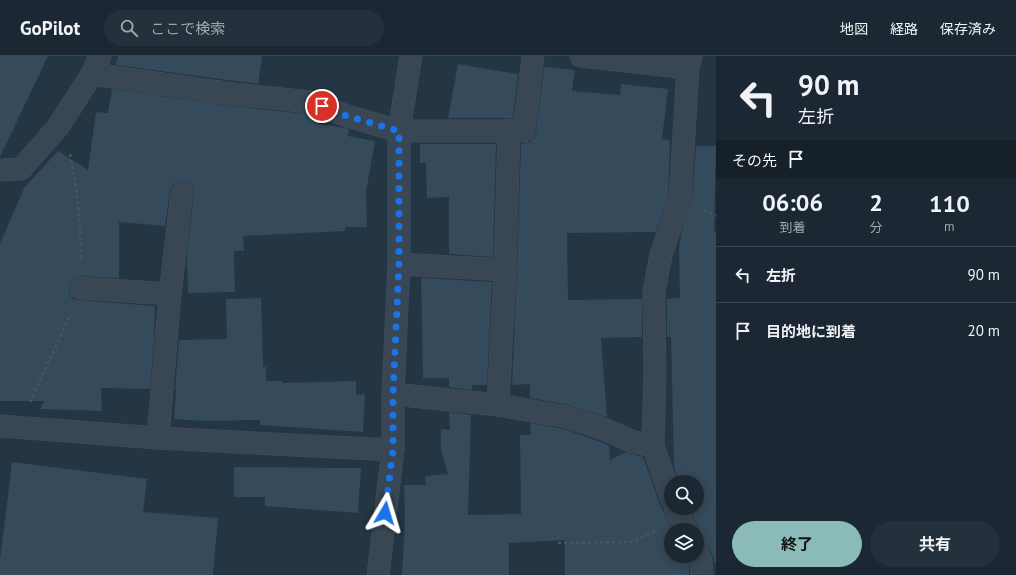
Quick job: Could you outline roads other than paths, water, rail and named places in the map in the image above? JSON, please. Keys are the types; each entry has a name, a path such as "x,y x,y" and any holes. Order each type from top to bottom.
{"street":[{"path":"378,575 393,450 393,394 399,264 399,131 412,56"},
{"path":"0,170 21,169 58,127 96,65 226,94 310,102 344,115 399,131 524,131 533,56"},
{"path":"580,56 690,62 680,199 661,255 654,291 655,373 653,446 664,478"},
{"path":"498,405 505,270 509,130"},
{"path":"158,438 170,294 182,193"},
{"path":"399,264 505,270"},
{"path":"80,288 170,294"},
{"path":"393,394 498,405 567,417 604,429 631,441 653,446"},
{"path":"0,426 158,438 393,450"},
{"path":"701,563 702,575"}]}
